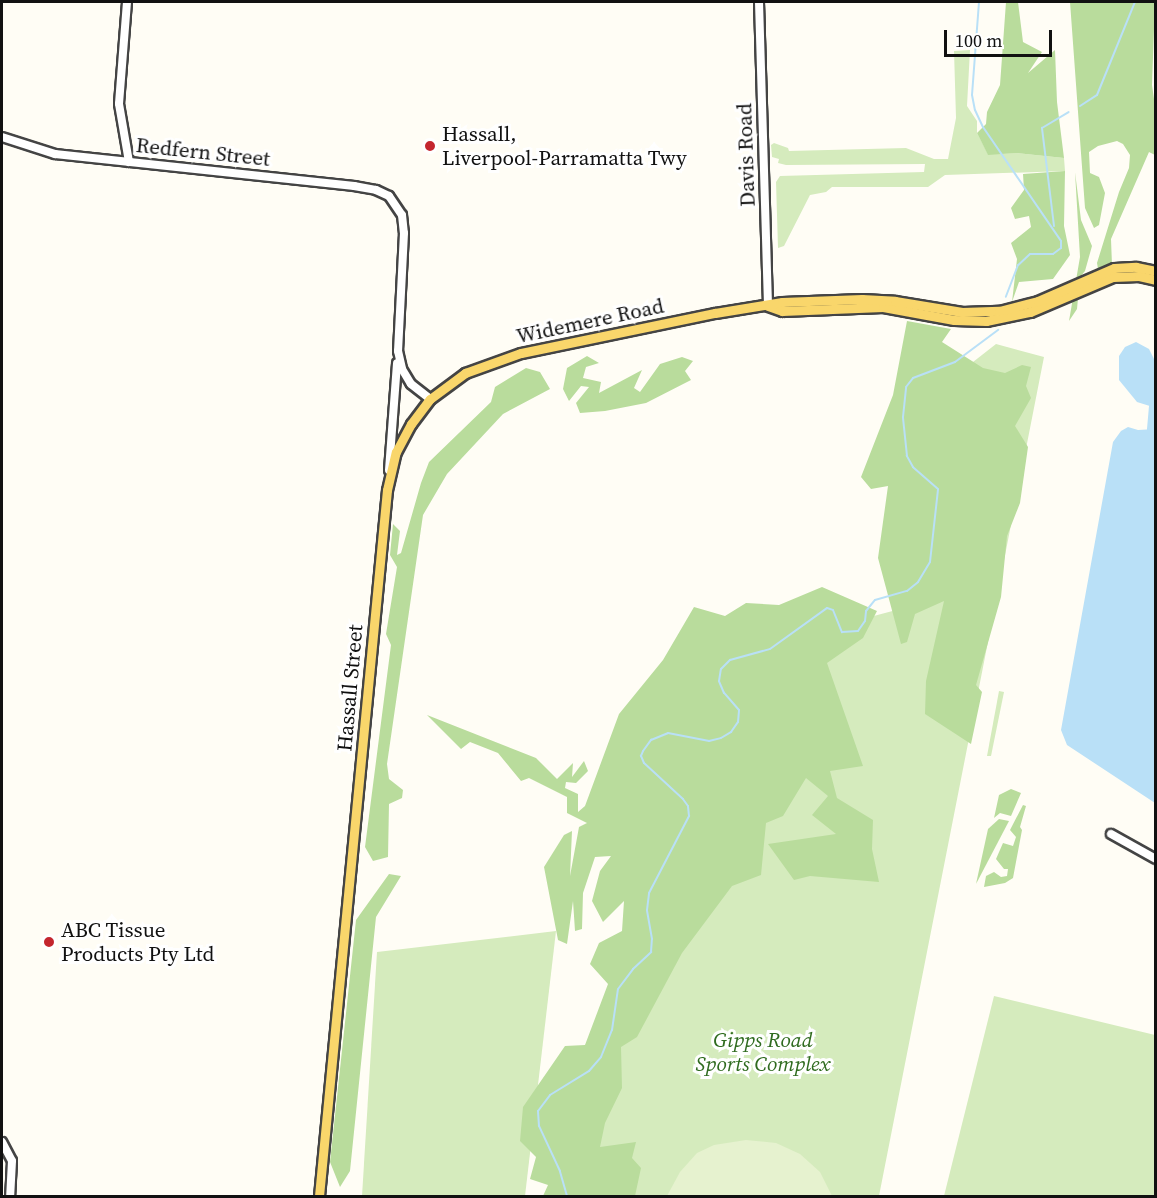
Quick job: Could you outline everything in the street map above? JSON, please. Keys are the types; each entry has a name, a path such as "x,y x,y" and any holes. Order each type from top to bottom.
{"main road":[{"name":"Widemere Road","path":"1058,296 1079,281 1120,267 1142,268 1155,272"},
{"name":"Widemere Road","path":"429,399 465,373 521,353 714,313 768,306 782,310 883,307 986,321 1119,276 1139,276 1155,280"},
{"name":"Hassall Street","path":"319,1197 387,490 396,452 411,424 429,399"}],"street":[{"path":"127,2 119,104 129,162"},
{"name":"Davis Road","path":"759,2 768,306"},
{"name":"Redfern Street","path":"2,136 55,154 354,186 376,190 389,196 398,205 404,233 398,351"},
{"path":"398,351 402,369 411,384 429,399"},
{"path":"387,490 398,351"},
{"path":"1111,834 1155,860"},
{"path":"2,1142 12,1161 10,1197"}],"green space":[{"path":"1006,2 1018,2 1023,42 1042,52 1028,73 1055,50 1057,102 1064,158 1015,153 988,155 977,133 986,124 987,112 1000,85"},
{"path":"1070,2 1155,2 1152,85 1155,106 1155,155 1149,152 1111,239 1112,265 1098,269 1097,263 1119,192 1129,168 1130,155 1123,144 1117,141 1098,146 1089,152 1090,173 1099,177 1105,193 1099,225 1094,228 1085,208"},
{"path":"970,50 967,106 977,121 977,133 988,154 1015,153 1064,158 1065,171 945,175 928,187 832,187 826,192 810,195 784,246 778,248 776,182 780,176 924,172 925,164 786,165 778,163 779,159 772,157 771,145 774,143 788,148 789,151 906,148 934,159 948,159 956,118 954,51"},
{"path":"1065,171 1064,226 1070,255 1053,279 1019,282 1012,302 1017,259 1011,243 1031,227 1029,216 1015,219 1011,208 1024,190 1023,174"},
{"path":"1075,172 1081,220 1092,246 1085,271 1080,277 1077,309 1069,321 1080,257"},
{"path":"907,321 951,329 942,342 983,368 1005,373 1022,365 1031,367 1026,386 1031,398 1015,426 1028,447 1020,503 1007,536 1001,597 976,685 982,692 971,744 925,714 926,681 944,601 915,614 907,642 901,644 878,558 888,486 871,489 861,477 893,395"},
{"name":"Gipps Road Sports Complex","path":"996,344 1044,357 879,1196 570,1196 566,1099 840,625 900,609 973,362"},
{"path":"587,356 599,363 586,367 583,378 601,382 599,393 642,370 634,388 640,392 660,364 682,357 693,361 685,371 691,380 646,403 580,413 576,403 589,387 581,386 569,401 563,389 567,368"},
{"path":"526,368 540,372 550,389 503,414 447,474 423,515 387,764 389,779 403,790 402,798 389,804 388,857 373,861 365,847 391,645 386,634 397,567 390,555 393,524 400,531 397,555 401,553 429,462 491,402 495,387"},
{"path":"822,587 877,611 863,638 827,663 863,766 830,771 837,798 873,820 872,849 879,882 810,876 794,880 768,844 836,834 812,815 828,796 806,778 783,816 766,823 761,875 732,886 682,953 637,1037 621,1047 622,1088 605,1123 600,1147 636,1142 632,1158 641,1168 635,1196 543,1196 548,1185 530,1179 536,1157 520,1141 523,1107 565,1046 585,1045 608,984 590,964 599,943 622,931 624,901 603,922 592,901 600,871 611,856 595,857 583,893 582,929 575,931 573,901 567,944 558,940 544,867 564,835 572,831 570,876 579,827 587,823 567,813 567,797 529,778 521,781 498,753 470,742 461,749 427,715 536,758 557,779 573,763 572,777 584,761 588,771 576,783 566,782 565,788 578,794 578,812 585,806 619,714 663,660 694,607 725,616 746,603 779,605"},
{"path":"999,691 1004,692 991,756 987,756"},
{"path":"1011,789 1021,793 1011,816 1000,813 994,818 999,795"},
{"path":"1023,805 1026,806 1020,827 1022,830 1013,878 1005,883 984,887 986,876 994,872 1001,877 1007,876 1008,869 1004,869 996,859 1003,843 1013,846 1016,837 1010,830"},
{"path":"999,819 1009,821 976,884 988,829"},
{"path":"389,874 401,876 376,917 350,1171 340,1187 330,1162 356,920"},
{"path":"556,931 525,1196 362,1196 377,952"},
{"path":"994,996 1155,1035 1155,1196 944,1196"},
{"path":"746,1140 776,1143 800,1154 820,1172 832,1196 667,1196 680,1172 697,1153 714,1145"}],"water":[{"path":"1136,342 1149,349 1155,361 1155,405 1153,407 1137,402 1119,380 1119,356 1125,347"},
{"path":"1128,427 1138,430 1155,429 1155,803 1067,745 1061,730 1113,442 1121,431"}],"waterway":[{"path":"979,2 972,95 975,110 983,127 1061,241 1061,248 1053,254 1030,254 1018,265 1006,297"},
{"path":"1080,106 1097,95 1135,2"},
{"path":"1054,226 1042,128 1069,112"},
{"path":"567,1196 560,1171 539,1126 538,1111 550,1095 589,1071 601,1057 612,1030 618,989 633,969 651,952 652,939 647,910 649,893 689,816 688,806 683,799 644,763 641,756 643,751 651,740 668,733 709,741 731,732 738,722 739,710 724,693 719,681 721,669 730,660 770,649 827,608 833,610 842,632 858,631 865,621 866,611 875,600 907,591 918,582 930,562 938,489 913,467 907,456 903,417 906,387 913,378 955,362 998,330"},
{"path":"1151,429 1153,407"}],"place":[{"name":"Hassall, Liverpool-Parramatta Twy","path":"430,146"},
{"name":"ABC Tissue Products Pty Ltd","path":"49,942"}]}
